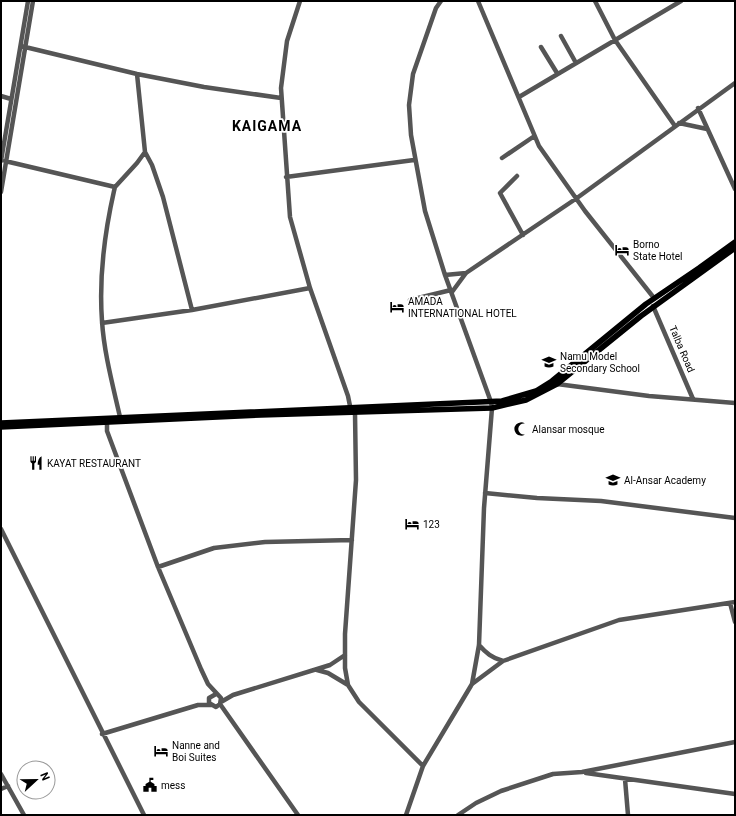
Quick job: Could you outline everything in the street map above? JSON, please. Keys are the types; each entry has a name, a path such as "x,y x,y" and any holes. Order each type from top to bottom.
{"main road":[{"path":"1,423 350,406 359,408 491,405 536,391 565,371 654,298 735,242"},
{"path":"1,427 355,413 491,405 526,400 557,384 653,306 735,248"}],"street":[{"path":"1,192 3,161 11,98 28,1"},
{"path":"3,161 26,48 33,1"},
{"path":"300,1 287,41 282,76 281,98 286,177 294,233 310,288 348,396 350,406"},
{"path":"406,815 423,766 472,684 479,645 485,493 491,405 452,291 445,275 425,212 414,160 409,105 413,74 440,1"},
{"path":"478,1 519,96 533,137 548,162 654,298"},
{"path":"596,1 615,40 677,124 707,129"},
{"path":"519,96 681,1"},
{"path":"561,36 576,63"},
{"path":"20,46 137,74 204,87 281,98"},
{"path":"541,47 557,73"},
{"path":"137,74 145,152 152,164 163,197 192,310"},
{"path":"410,300 452,291 466,273 576,198 698,108 735,83"},
{"path":"1,96 11,98"},
{"path":"698,108 735,189"},
{"path":"502,158 533,137"},
{"path":"120,417 102,323 101,301 103,262 111,204 115,187 145,152"},
{"path":"286,177 414,160"},
{"path":"3,161 115,187"},
{"path":"517,176 500,193 523,235"},
{"path":"445,275 466,273"},
{"path":"102,323 192,310 310,288"},
{"name":"Talba Road","path":"653,306 693,399"},
{"path":"557,384 735,403"},
{"path":"348,685 345,655 356,480 355,413"},
{"path":"107,422 107,431 158,567 217,704 298,815"},
{"path":"485,493 537,498 600,501 735,518"},
{"path":"1,529 102,734 144,815"},
{"path":"158,567 214,548 266,542 352,540"},
{"path":"472,684 503,661 619,620 733,603 735,622"},
{"path":"479,645 486,653 495,659 503,661"},
{"path":"198,705 217,704 233,695 317,670 337,662 345,655"},
{"path":"317,670 328,673 348,685 359,702 423,766"},
{"path":"102,734 198,705 214,696 233,695"},
{"path":"214,696 217,704"},
{"path":"458,815 476,803 501,790 553,774 582,772 735,742"},
{"path":"582,772 735,794"},
{"path":"1,774 24,815"},
{"path":"625,779 628,815"},
{"path":"1,789 8,786"}],"place":[{"name":"Borno State Hotel","path":"622,250"},
{"name":"AMADA INTERNATIONAL HOTEL","path":"397,307"},
{"name":"Namu Model Secondary School","path":"549,362"},
{"name":"Alansar mosque","path":"521,429"},
{"name":"KAYAT RESTAURANT","path":"36,463"},
{"name":"Al-Ansar Academy","path":"613,480"},
{"name":"123","path":"412,524"},
{"name":"Nanne and Boi Suites","path":"161,751"},
{"name":"mess","path":"150,785"}],"district":[{"name":"KAIGAMA","path":"267,126"}]}
